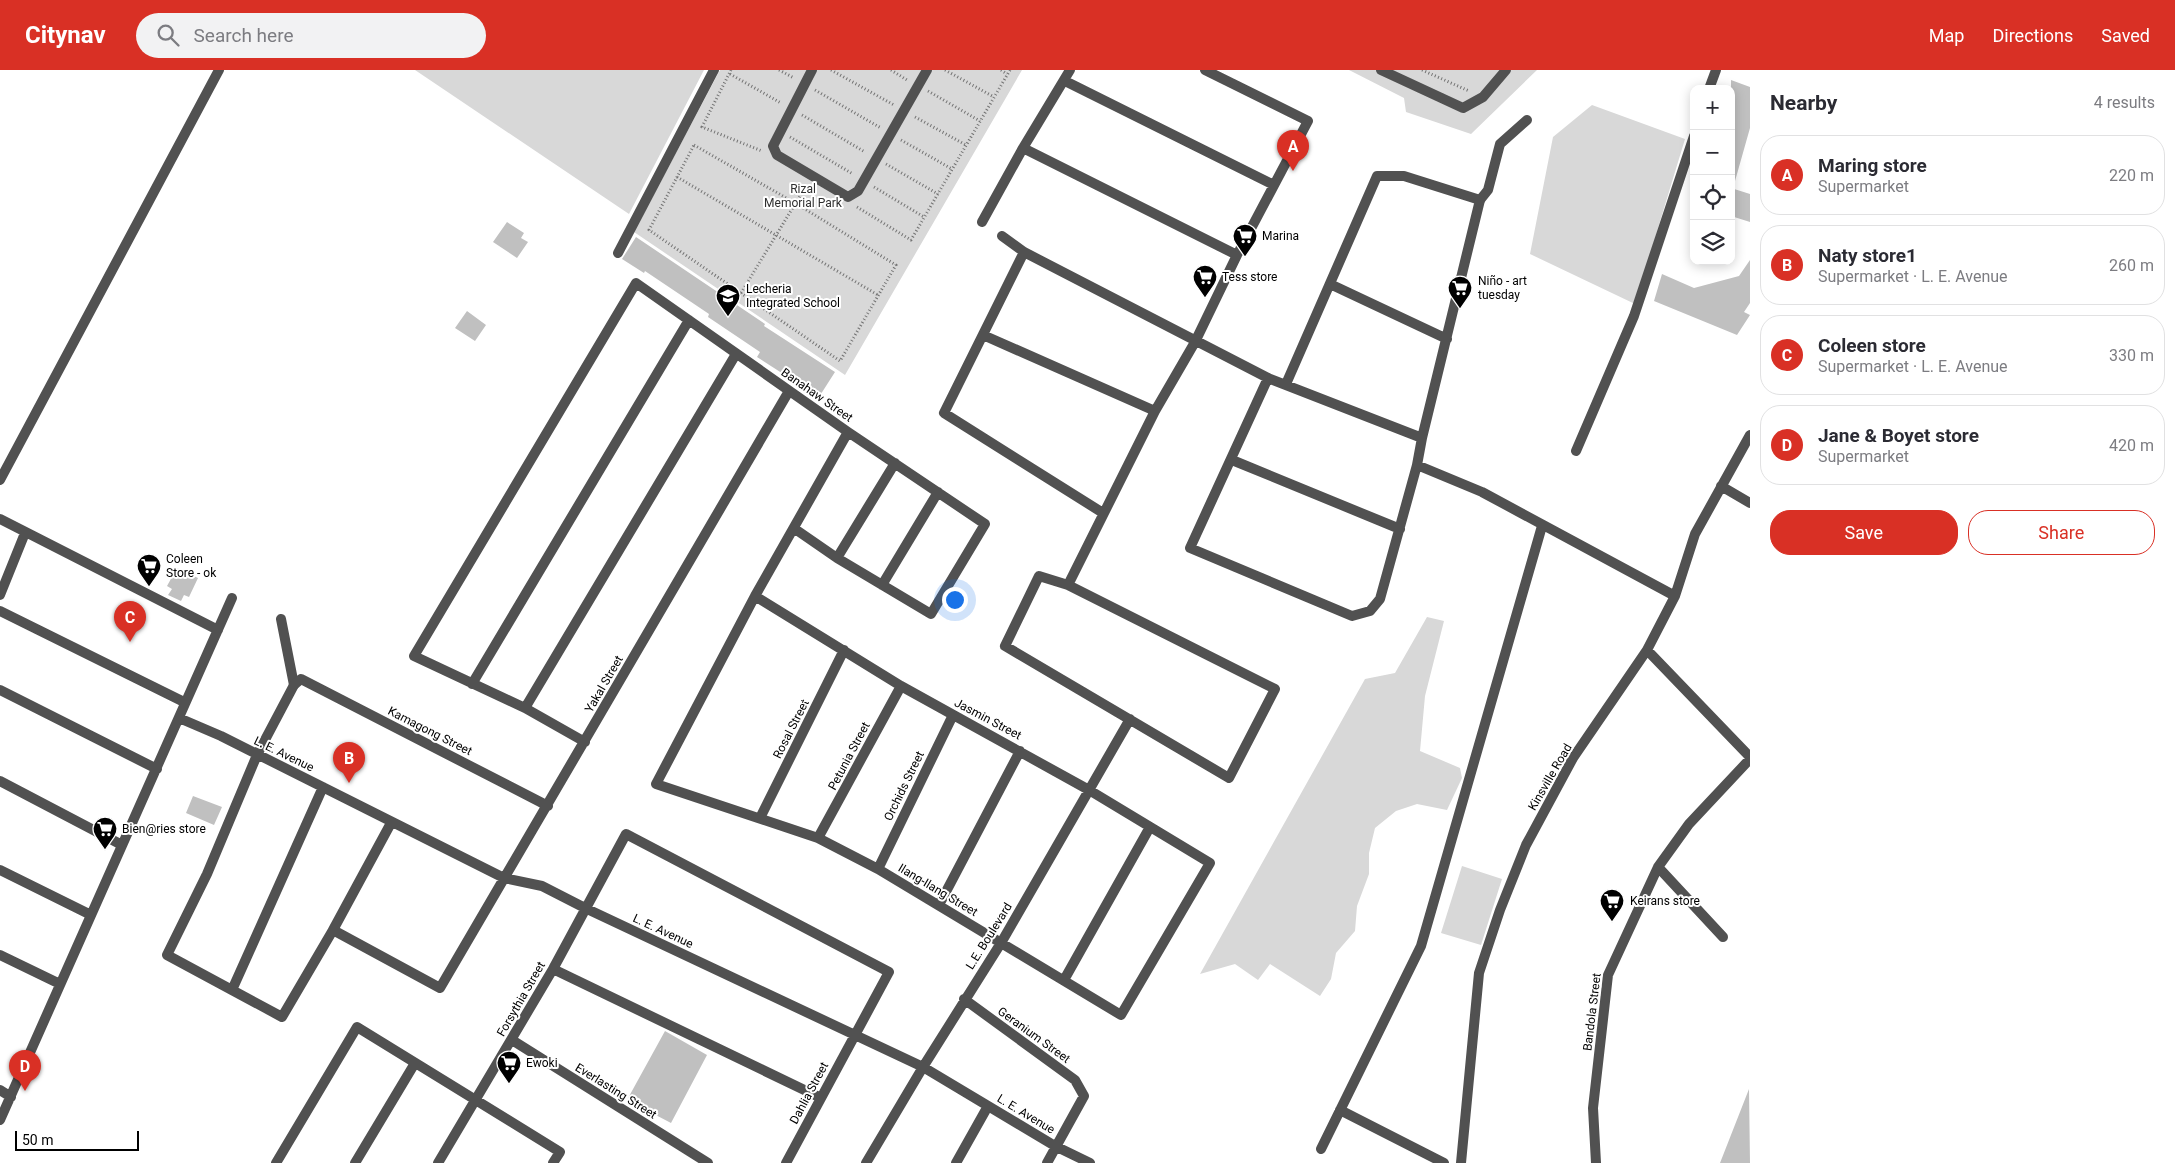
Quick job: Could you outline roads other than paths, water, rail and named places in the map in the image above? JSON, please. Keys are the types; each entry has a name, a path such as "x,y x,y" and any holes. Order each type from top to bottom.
{"street":[{"path":"0,480 220,70"},
{"path":"618,253 714,70"},
{"path":"812,70 773,146 777,155 811,177 848,197 858,191 927,70"},
{"path":"982,222 1023,148 1070,70"},
{"path":"1068,585 1155,411 1195,342 1237,255 1308,121 1205,70"},
{"path":"1381,70 1463,108 1483,97 1506,70"},
{"path":"1710,85 1716,70"},
{"path":"1065,81 1274,185"},
{"path":"1268,378 1190,548 1352,616 1370,611 1380,600 1400,529 1480,200 1488,190 1500,144 1527,120"},
{"path":"1023,148 1237,255"},
{"path":"1576,451 1634,316 1690,148"},
{"path":"1286,384 1377,176 1404,176 1480,200"},
{"path":"1002,236 1024,252 1195,342 1268,378 1422,438"},
{"path":"1024,252 944,412 1103,513"},
{"name":"Banahaw Street","path":"472,684 414,656 636,283 848,432 985,524 930,614 882,585"},
{"path":"1330,284 1447,339"},
{"path":"585,742 525,708 472,684 689,320"},
{"path":"982,335 1155,411"},
{"path":"525,708 736,354"},
{"name":"Yakal Street","path":"333,930 440,988 789,391"},
{"path":"755,596 848,432"},
{"name":"Kinsville Road","path":"1461,1163 1479,973 1500,910 1526,845 1574,758 1647,650 1675,596 1695,534 1750,435"},
{"path":"1232,460 1400,529"},
{"path":"837,558 895,463"},
{"path":"1417,465 1482,492 1675,596"},
{"path":"1721,486 1750,503"},
{"path":"794,529 882,585 938,492"},
{"path":"0,519 218,630"},
{"path":"1321,1149 1421,946 1542,526"},
{"path":"0,595 25,533"},
{"path":"1039,576 1068,585 1275,689 1229,778 1005,646 1039,576"},
{"name":"Jasmin Street","path":"755,596 901,686 1089,790 1210,864 1121,1015"},
{"name":"Ilang-Ilang Street","path":"755,596 656,784 741,814 760,818 818,838 878,868 1121,1015"},
{"path":"0,1120 122,845 158,769 184,702 232,598"},
{"path":"0,611 184,702"},
{"path":"281,619 298,682 257,755 207,874 167,955 282,1017 333,930 391,823"},
{"name":"Rosal Street","path":"760,818 844,650"},
{"path":"1647,650 1750,758"},
{"name":"Kamagong Street","path":"298,682 548,806"},
{"name":"Petunia Street","path":"818,838 901,686"},
{"path":"0,690 158,769"},
{"name":"Orchids Street","path":"878,868 953,715"},
{"name":"L. E. Avenue","path":"178,718 220,736 504,878 542,886 585,908 923,1066 1055,1146 1090,1163"},
{"name":"L.E. Boulevard","path":"866,1163 964,999 1001,943 1130,719"},
{"path":"939,905 1020,751"},
{"name":"Bandola Street","path":"1596,1163 1593,1108 1608,975 1658,867 1689,824 1750,758"},
{"path":"0,781 122,845"},
{"path":"232,990 323,788"},
{"path":"1064,980 1150,827"},
{"name":"Forsythia Street","path":"443,1161 553,969 626,834 889,972 855,1034"},
{"path":"1658,867 1724,938"},
{"path":"0,870 91,915"},
{"path":"0,955 60,984"},
{"path":"553,969 821,1098"},
{"name":"Geranium Street","path":"964,999 1075,1080 1084,1096 1055,1146"},
{"path":"276,1163 357,1027 560,1152 553,1163"},
{"name":"Dahlia Street","path":"786,1163 855,1034"},
{"name":"Everlasting Street","path":"512,1040 708,1163"},
{"path":"355,1163 415,1063"},
{"path":"0,1090 11,1097"},
{"path":"956,1163 988,1106"},
{"path":"1340,1110 1444,1163"},
{"path":"1047,1163 1055,1146"}],"place":[{"name":"Maring store","path":"1293,171"},
{"name":"Marina","path":"1245,257"},
{"name":"Tess store","path":"1205,298"},
{"name":"Niño - art tuesday","path":"1460,309"},
{"name":"Lecheria Integrated School","path":"728,317"},
{"name":"Coleen Store - ok","path":"149,587"},
{"name":"Coleen store","path":"130,642"},
{"name":"Naty store1","path":"349,783"},
{"name":"Bien@ries store","path":"105,850"},
{"name":"Keirans store","path":"1612,922"},
{"name":"Ewoki","path":"509,1084"},
{"name":"Jane & Boyet store","path":"25,1091"}],"park label":[{"name":"Rizal Memorial Park","path":"803,196"}]}
